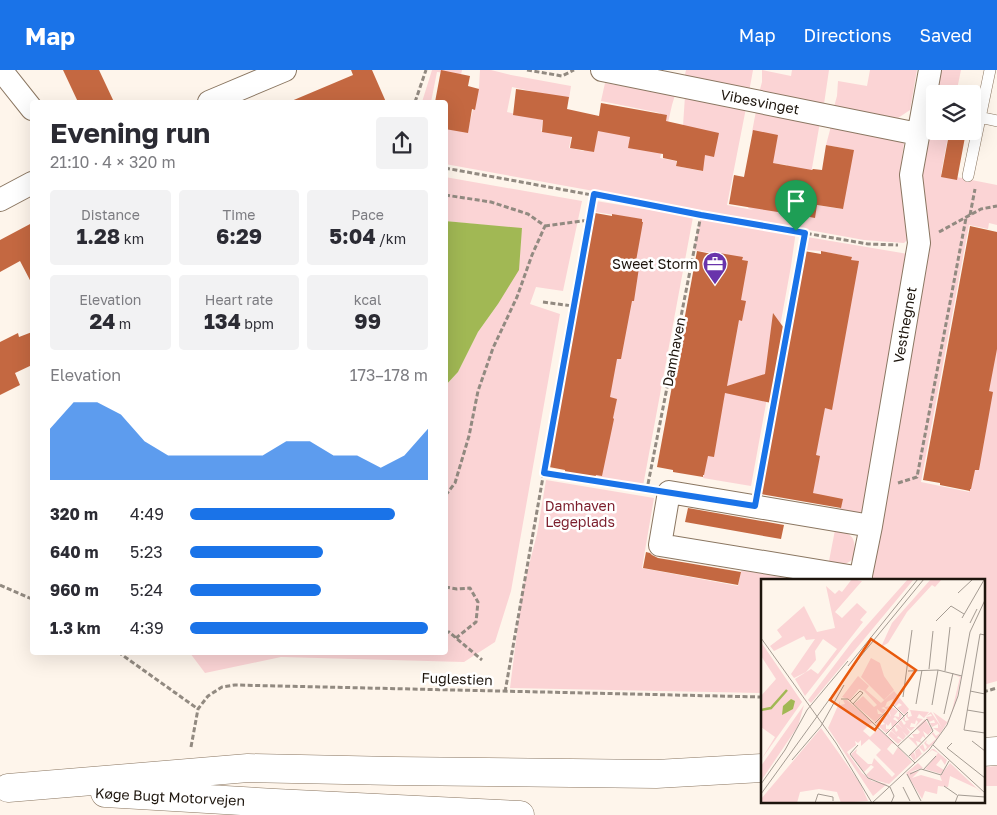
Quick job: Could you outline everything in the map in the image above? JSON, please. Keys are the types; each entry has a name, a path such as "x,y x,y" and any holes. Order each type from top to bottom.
{"highway":[{"path":"984,752 997,751"},
{"path":"4,787 248,768 656,774 761,768"},
{"name":"Køge Bugt Motorvejen","path":"4,787 275,804 520,815"}],"street":[{"path":"1,70 30,106"},
{"path":"214,100 285,70"},
{"name":"Vibesvinget","path":"602,70 918,134"},
{"name":"Vesthegnet","path":"930,70 930,85"},
{"name":"Vesthegnet","path":"860,579 871,526 919,243 912,175 918,134 926,114"},
{"path":"0,200 30,184"},
{"path":"860,579 660,545 658,490 871,526"}],"lane":[{"path":"981,100 990,70"},
{"path":"981,118 997,121"},
{"path":"968,176 973,140"}],"path":[{"path":"416,100 426,70"},
{"path":"526,70 562,76 574,70"},
{"path":"448,169 868,244 906,246 919,243 981,209 997,206"},
{"path":"877,491 917,477 976,182 968,176"},
{"path":"505,692 594,194"},
{"path":"448,195 491,202 528,214 545,226 589,220"},
{"name":"Damhaven","path":"658,490 701,215"},
{"path":"448,492 455,483 469,436 478,391 493,348 517,297 545,226"},
{"path":"755,506 805,233"},
{"path":"543,302 573,306"},
{"path":"544,473 658,490"},
{"path":"0,585 30,599"},
{"path":"448,588 470,588 478,602 476,622 456,638"},
{"path":"448,632 482,660"},
{"path":"122,655 198,709 191,747"},
{"name":"Fuglestien","path":"198,709 208,696 222,687 236,685 761,697"},
{"path":"984,692 997,688"}],"green space":[{"path":"432,70 462,70 461,75 437,72 431,100 423,100"},
{"path":"480,70 491,70 571,86 569,99 512,87 507,112 543,120 541,131 571,137 569,148 584,151 586,143 595,129 654,141 660,113 601,101 605,83 675,95 660,158 676,161 676,166 702,171 683,126 685,96 746,108 727,205 753,210 748,208 753,185 783,189 787,165 771,163 775,135 752,132 756,111 820,122 804,214 816,205 842,209 853,150 826,145 830,122 894,134 904,143 901,164 902,190 909,238 904,243 864,240 448,165 448,129 467,132 479,87"},
{"path":"686,70 753,70 749,92 684,79"},
{"path":"762,70 791,76 792,70 829,70 824,104 759,93 762,82"},
{"path":"870,70 917,70 910,110 898,118 834,107 838,81 867,86"},
{"path":"938,70 961,70 958,85 936,85"},
{"path":"926,134 926,140 947,140 941,174 997,185 997,225 989,223 988,229 969,225 921,482 969,492 997,341 997,681 984,685 984,579 869,579 887,493 927,265 921,177"},
{"path":"448,178 582,201 563,291 536,287 530,304 560,314 511,591 495,642 464,662 281,657 205,673 192,655 448,655 448,383 458,372 478,332 498,304 522,229 448,221"},
{"path":"596,201 693,217 643,486 595,477 641,219 595,212"},
{"path":"701,215 796,231 751,486 703,478 742,258 694,250"},
{"path":"807,237 908,254 862,511 850,517 840,514 840,499 759,484 762,467 780,472 851,257 805,250"},
{"name":"Damhaven Legeplads","path":"546,480 654,498 642,568 738,586 741,570 791,579 761,579 761,693 510,688 522,592 537,534"},
{"path":"835,530 850,535 853,538 855,547 854,559 840,567 828,566"},
{"path":"997,766 997,786 984,786 984,767"}],"shaded area":[{"path":"448,221 522,228 519,270 478,332 458,372 448,383"}],"building":[{"path":"63,70 99,70 113,100 77,100"},
{"path":"351,70 372,70 385,100 294,100 353,75"},
{"path":"441,70 470,76 468,86 479,89 475,110 472,109 468,133 448,130 448,100 435,100"},
{"path":"516,89 569,97 567,109 599,116 601,103 667,115 666,121 719,133 714,157 705,155 703,171 676,166 677,161 663,158 663,154 628,148 630,137 598,131 594,152 570,148 572,137 542,132 543,120 513,115"},
{"path":"753,130 778,135 773,163 822,170 826,145 854,150 843,209 817,205 815,218 729,204 734,175 744,177"},
{"path":"948,140 964,140 957,180 941,177"},
{"path":"595,213 642,219 643,222 636,261 640,261 634,301 632,301 621,359 617,359 610,397 617,399 614,419 602,476 596,475 595,478 549,467"},
{"path":"30,224 30,280 20,261 0,272 0,240"},
{"path":"970,226 997,232 997,349 989,391 993,392 979,470 975,470 970,491 923,480"},
{"path":"697,251 743,257 742,260 748,261 741,300 746,301 742,321 739,320 727,386 765,374 773,313 789,335 804,251 821,254 821,251 852,257 851,260 859,261 832,410 825,408 816,455 820,456 813,493 843,499 841,508 761,494 776,404 725,393 714,457 708,456 703,477 657,467"},
{"path":"18,333 19,337 30,333 30,366 15,373 20,385 0,395 0,342"},
{"path":"688,508 784,525 781,539 685,522"},
{"path":"646,552 658,558 741,572 738,585 643,568"}],"place":[{"name":"Sweet Storm","path":"715,285"}],"route":[{"path":"594,194 796,231 805,233 755,506 544,473 594,194"}]}
